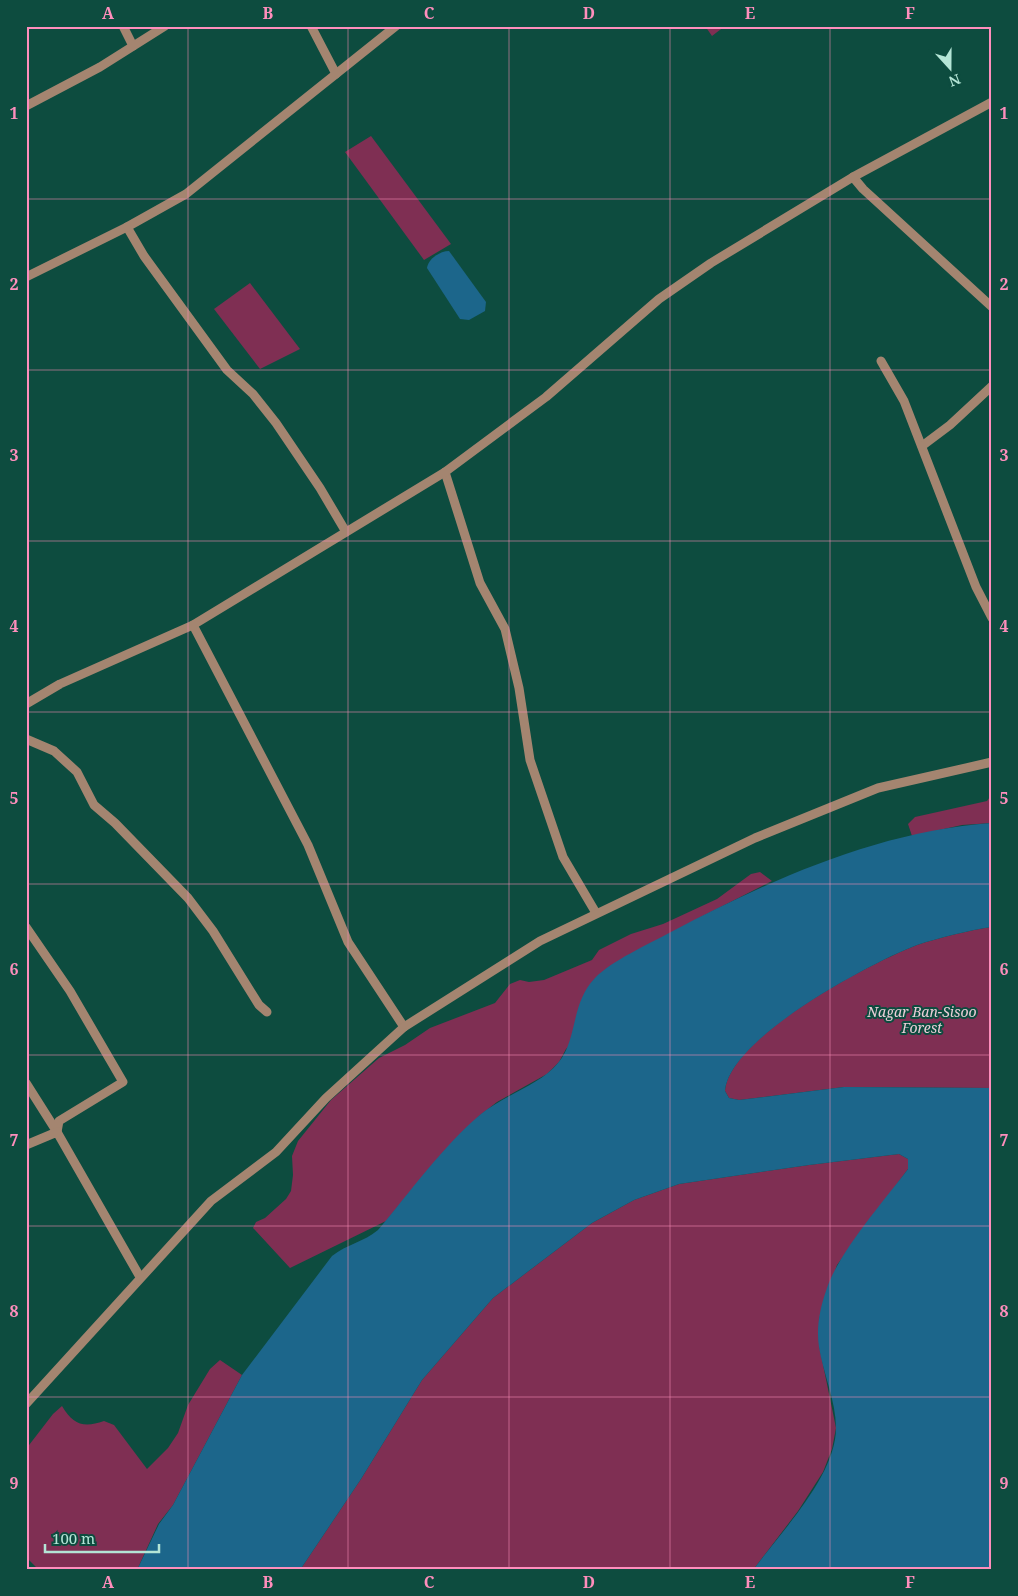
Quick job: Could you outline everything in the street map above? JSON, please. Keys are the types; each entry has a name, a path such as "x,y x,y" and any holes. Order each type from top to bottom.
{"street":[{"path":"123,26 133,46"},
{"path":"26,106 100,67 165,26"},
{"path":"311,26 336,74"},
{"path":"26,276 127,227 202,182 396,26"},
{"path":"26,704 60,684 193,625 445,472 546,397 659,299 760,231 852,177 992,102"},
{"path":"852,177 992,307"},
{"path":"127,227 144,256 227,370 253,394 276,423 320,488 346,532"},
{"path":"881,361 904,401 976,587 992,618"},
{"path":"922,446 950,425 992,386"},
{"path":"445,472 480,583 505,629 519,688 530,760 563,857 596,913"},
{"path":"193,625 308,845 348,942 404,1027"},
{"path":"26,739 54,751 77,772 94,805 188,898 213,931 259,1005 267,1012"},
{"path":"26,1404 211,1201 276,1152 326,1098 404,1027 540,941 755,838 878,788 992,762"},
{"path":"26,927 70,991 124,1082 59,1121 57,1132"},
{"path":"26,1083 57,1132 140,1277"},
{"path":"26,1145 57,1132"}],"green space":[{"path":"705,26 725,26 712,36"},
{"path":"371,136 451,244 424,260 345,152"},
{"path":"250,283 300,349 260,369 214,309"},
{"path":"992,794 992,823 962,825 912,836 908,824 915,817 987,801"},
{"path":"760,872 772,881 697,919 566,1049 559,1062 547,1074 497,1102 479,1116 433,1164 386,1221 290,1268 253,1228 256,1222 265,1218 286,1199 291,1191 293,1175 292,1156 298,1141 331,1100 379,1058 405,1045 430,1028 495,1003 510,984 520,980 529,982 544,980 592,960 599,950 631,934 663,924 717,899 751,874"},
{"name":"Nagar Ban-Sisoo Forest","path":"992,927 992,1088 844,1087 739,1100 729,1098 725,1091 732,1070 750,1048 775,1026 805,1004 895,954 954,934"},
{"path":"899,1154 908,1159 908,1169 837,1265 819,1319 819,1345 836,1428 832,1449 823,1472 798,1511 753,1570 300,1570 361,1479 422,1380 493,1298 592,1223 634,1200 679,1184"},
{"path":"220,1360 242,1375 173,1505 158,1524 137,1570 37,1568 26,1557 26,1449 53,1414 62,1406 70,1417 80,1423 91,1424 104,1421 114,1425 147,1469 168,1448 178,1433 188,1405 210,1369"}],"water":[{"path":"449,251 486,302 485,311 469,320 460,319 427,268 435,256"},
{"path":"992,823 992,927 954,934 917,945 895,954 837,985 775,1026 750,1048 732,1070 725,1091 729,1098 739,1100 844,1087 992,1088 992,1570 753,1570 805,1503 827,1465 834,1446 836,1428 832,1397 818,1340 820,1311 832,1276 840,1261 862,1228 908,1169 908,1159 899,1154 679,1184 634,1200 592,1223 493,1298 422,1380 361,1479 300,1570 137,1570 159,1524 173,1505 242,1375 332,1256 378,1230 440,1155 481,1114 500,1101 542,1078 558,1063 569,1044 581,999 595,978 611,965 631,953 709,913 747,894 826,861 866,847 908,836"}]}
